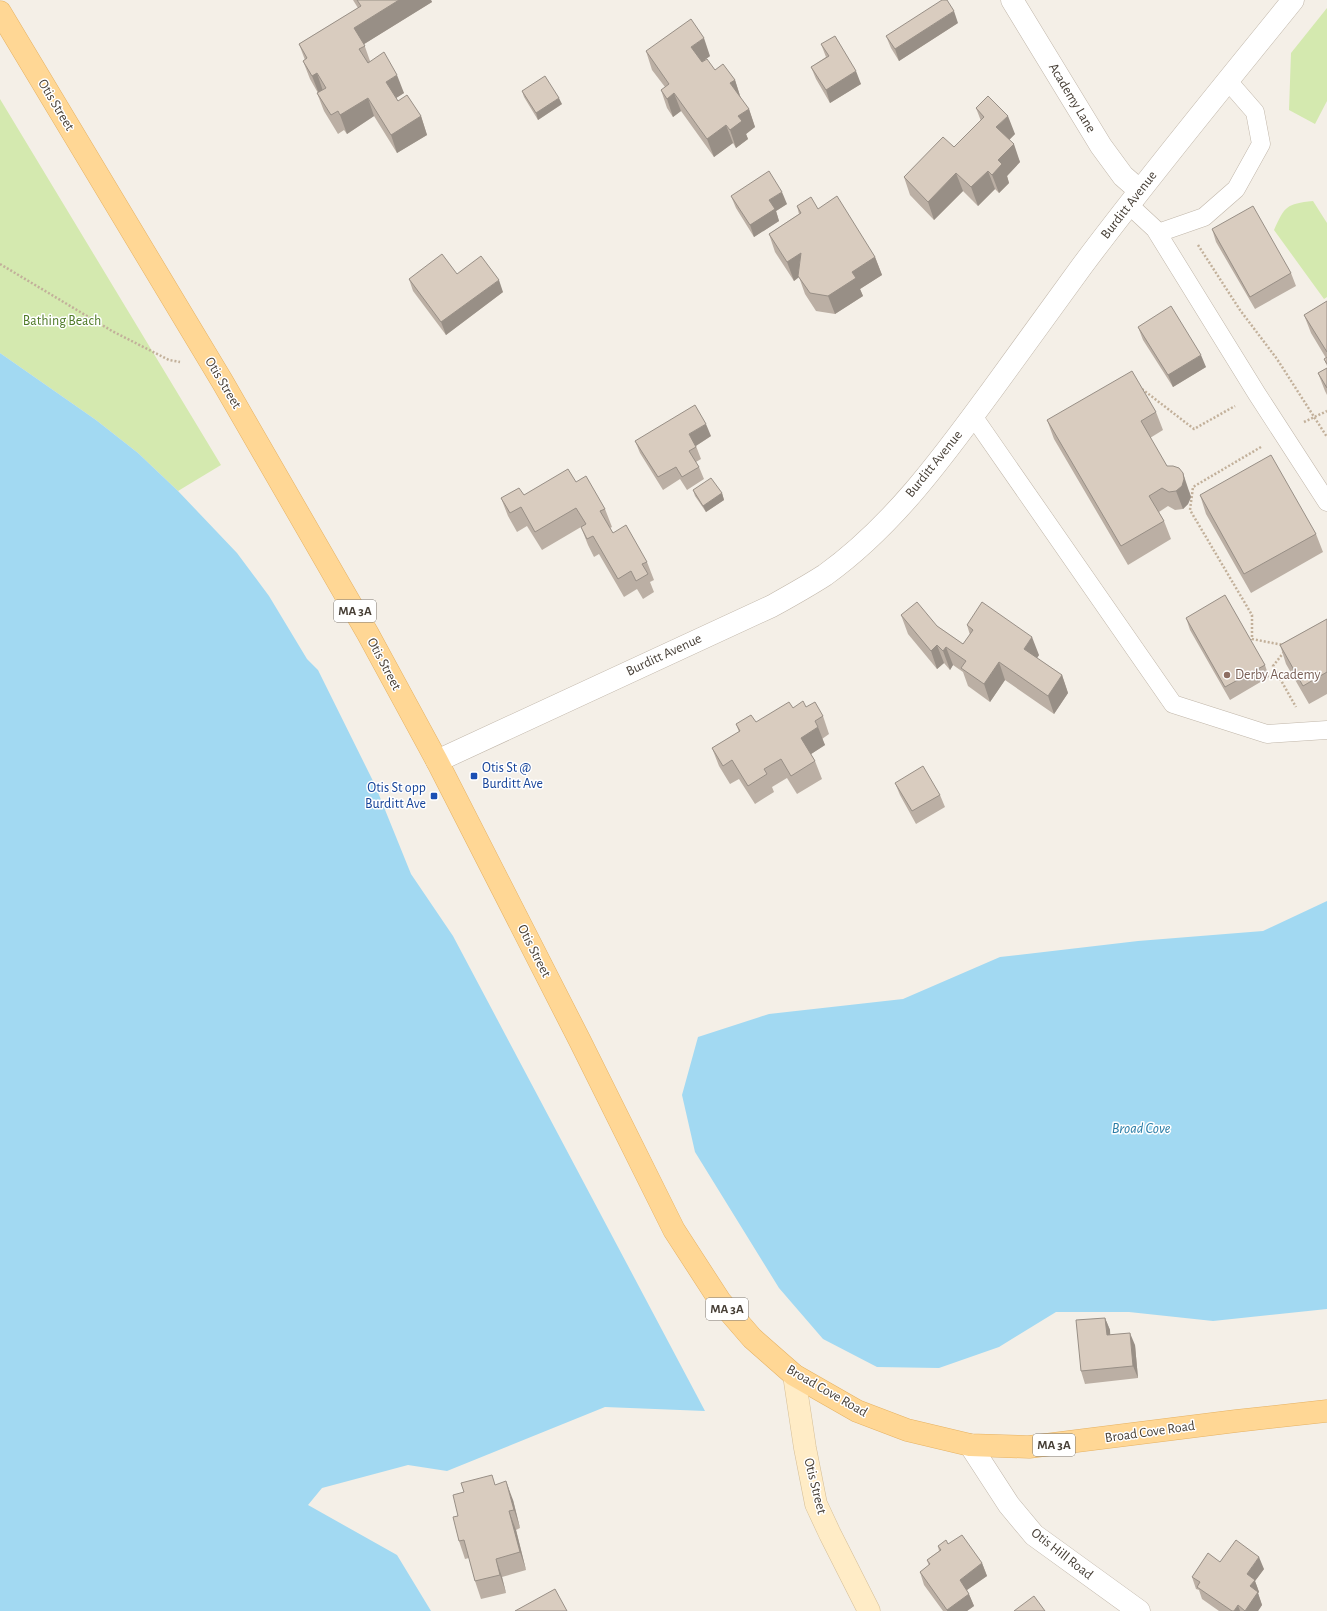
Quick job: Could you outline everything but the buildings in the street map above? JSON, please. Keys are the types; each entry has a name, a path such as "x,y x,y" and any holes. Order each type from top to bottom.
{"main road":[{"name":"Otis Street","path":"0,12 215,369 364,627 437,761 580,1041 674,1230"},
{"name":"Broad Cove Road","path":"674,1230 720,1301 752,1338 794,1375 857,1412 907,1430 970,1445 1029,1447 1327,1410"}],"street":[{"name":"Academy Lane","path":"1012,0 1101,146 1123,176 1134,197"},
{"name":"Burditt Avenue","path":"437,761 772,606 824,575 870,536 898,508 930,472 973,416 1042,319 1134,197 1293,0"},
{"name":"Otis Street","path":"794,1375 805,1448 816,1504 869,1611"},
{"name":"Otis Hill Road","path":"970,1445 1009,1505 1034,1535 1139,1611"}],"lane":[{"path":"1158,233 1204,218 1236,189 1261,144 1255,112 1228,81"},
{"path":"1134,197 1149,222 1158,233 1257,394 1327,502"},
{"path":"973,416 1173,704 1267,734 1327,730"}],"path":[{"path":"1194,239 1240,310 1277,359 1327,437"},
{"path":"0,264 112,330 168,360 215,369"},
{"path":"1141,389 1194,429 1257,394"},
{"path":"1298,426 1327,410"},
{"path":"1265,444 1193,487 1190,510 1252,615 1252,639 1286,646"},
{"path":"1288,650 1282,653 1273,666 1309,731"}],"green space":[{"path":"1327,8 1327,101 1315,124 1289,110 1291,53"},
{"name":"Bathing Beach","path":"0,99 221,465 178,491 138,453 96,420 0,353"},
{"path":"1313,201 1327,223 1327,297 1324,299 1274,230 1284,211 1292,205"}],"water":[{"path":"0,353 96,420 138,453 178,491 237,553 269,596 307,659 318,670 375,785 411,874 453,936 705,1411 605,1407 447,1471 408,1465 322,1488 308,1505 397,1555 431,1611 0,1611"},
{"name":"Broad Cove","path":"1327,901 1327,1309 1213,1321 1129,1312 1056,1312 999,1347 939,1368 877,1367 823,1339 779,1288 695,1152 682,1095 698,1037 769,1014 903,999 1000,957 1138,941 1263,931"}],"place":[{"name":"Derby Academy","path":"1227,675"},
{"name":"Otis St @ Burditt Ave","path":"474,776"},
{"name":"Otis St opp Burditt Ave","path":"434,796"}]}
